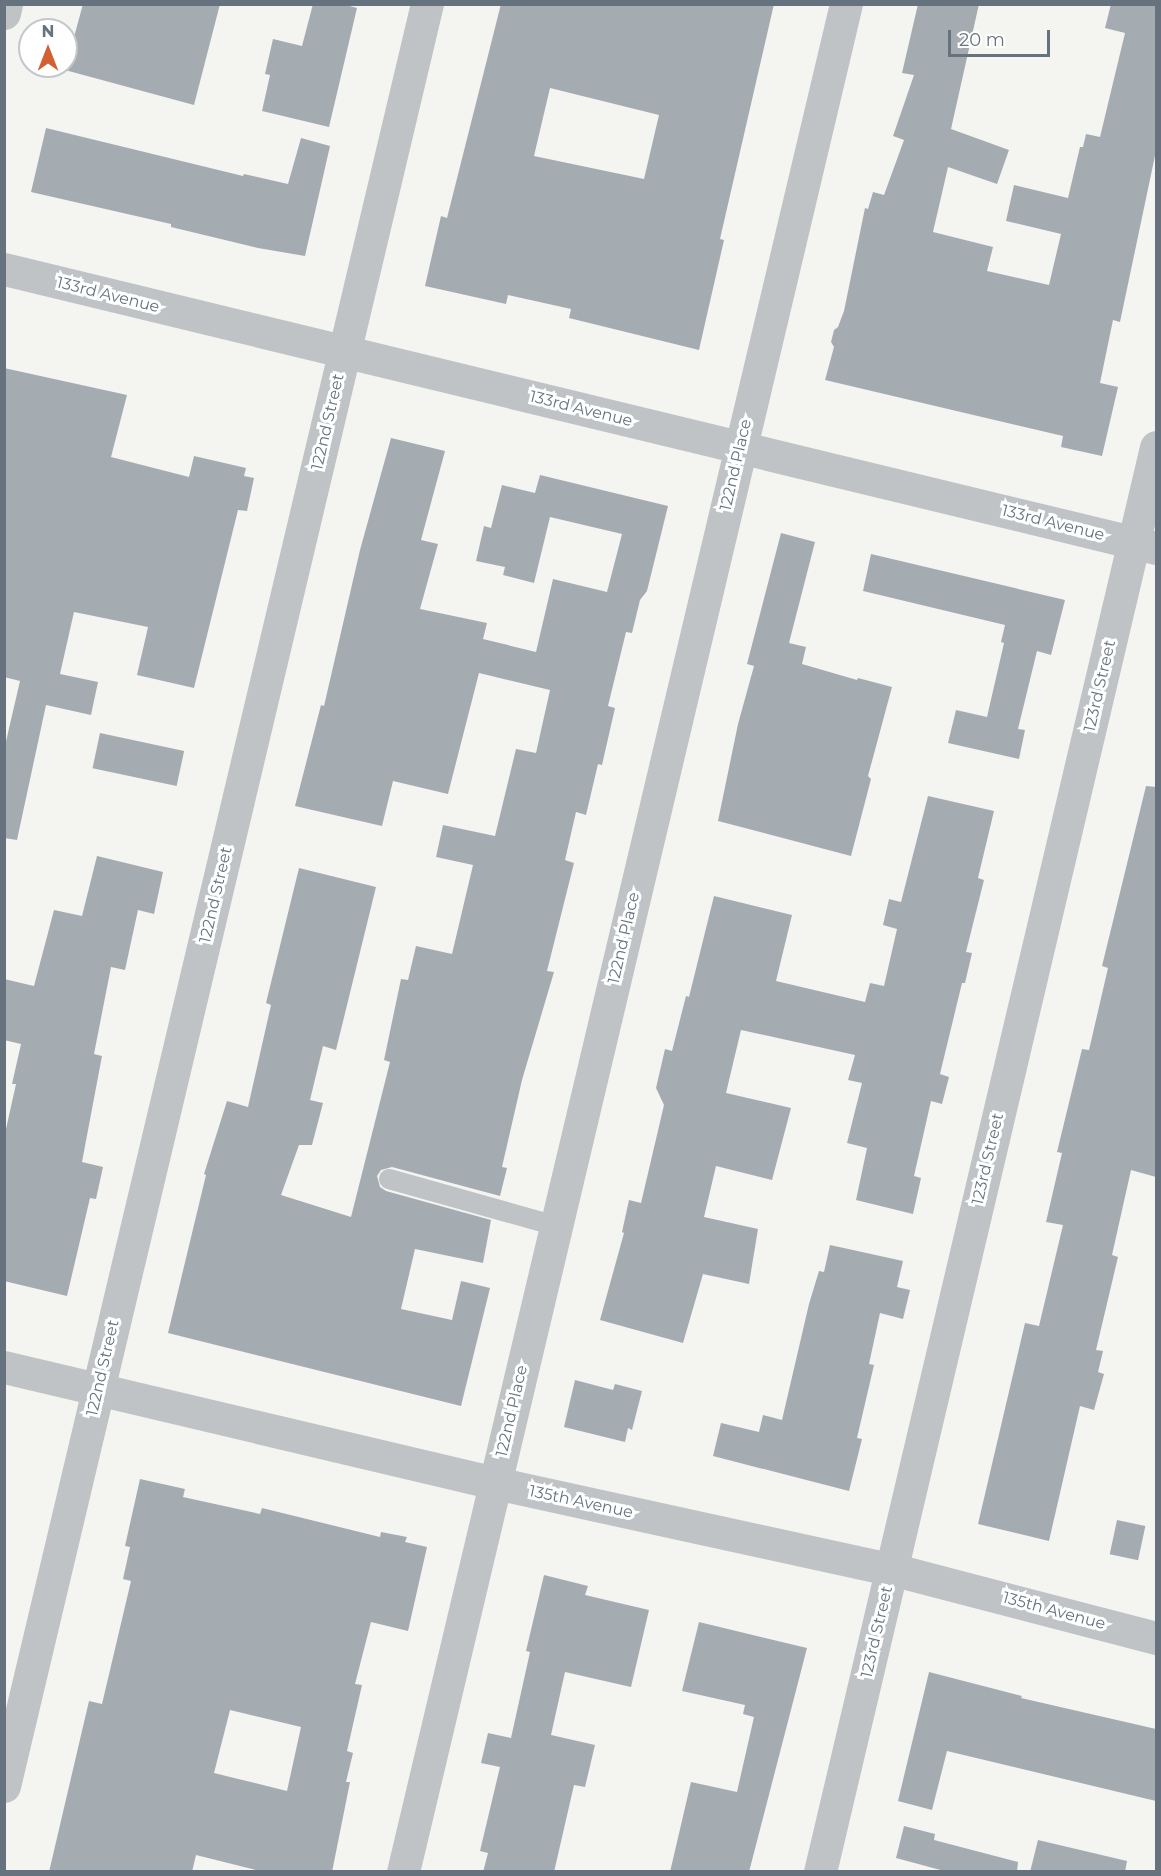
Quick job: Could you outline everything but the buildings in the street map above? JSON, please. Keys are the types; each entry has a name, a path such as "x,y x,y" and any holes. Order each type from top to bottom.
{"street":[{"path":"4,13 6,4"},
{"name":"122nd Street","path":"4,1786 428,4"},
{"name":"122nd Place","path":"403,1872 846,4"},
{"name":"133rd Avenue","path":"4,269 1145,545"},
{"name":"123rd Street","path":"820,1872 891,1569 1145,545 1156,447"},
{"name":"135th Avenue","path":"4,1366 495,1483 891,1569 1156,1638"}],"lane":[{"path":"389,1179 556,1226"}]}
